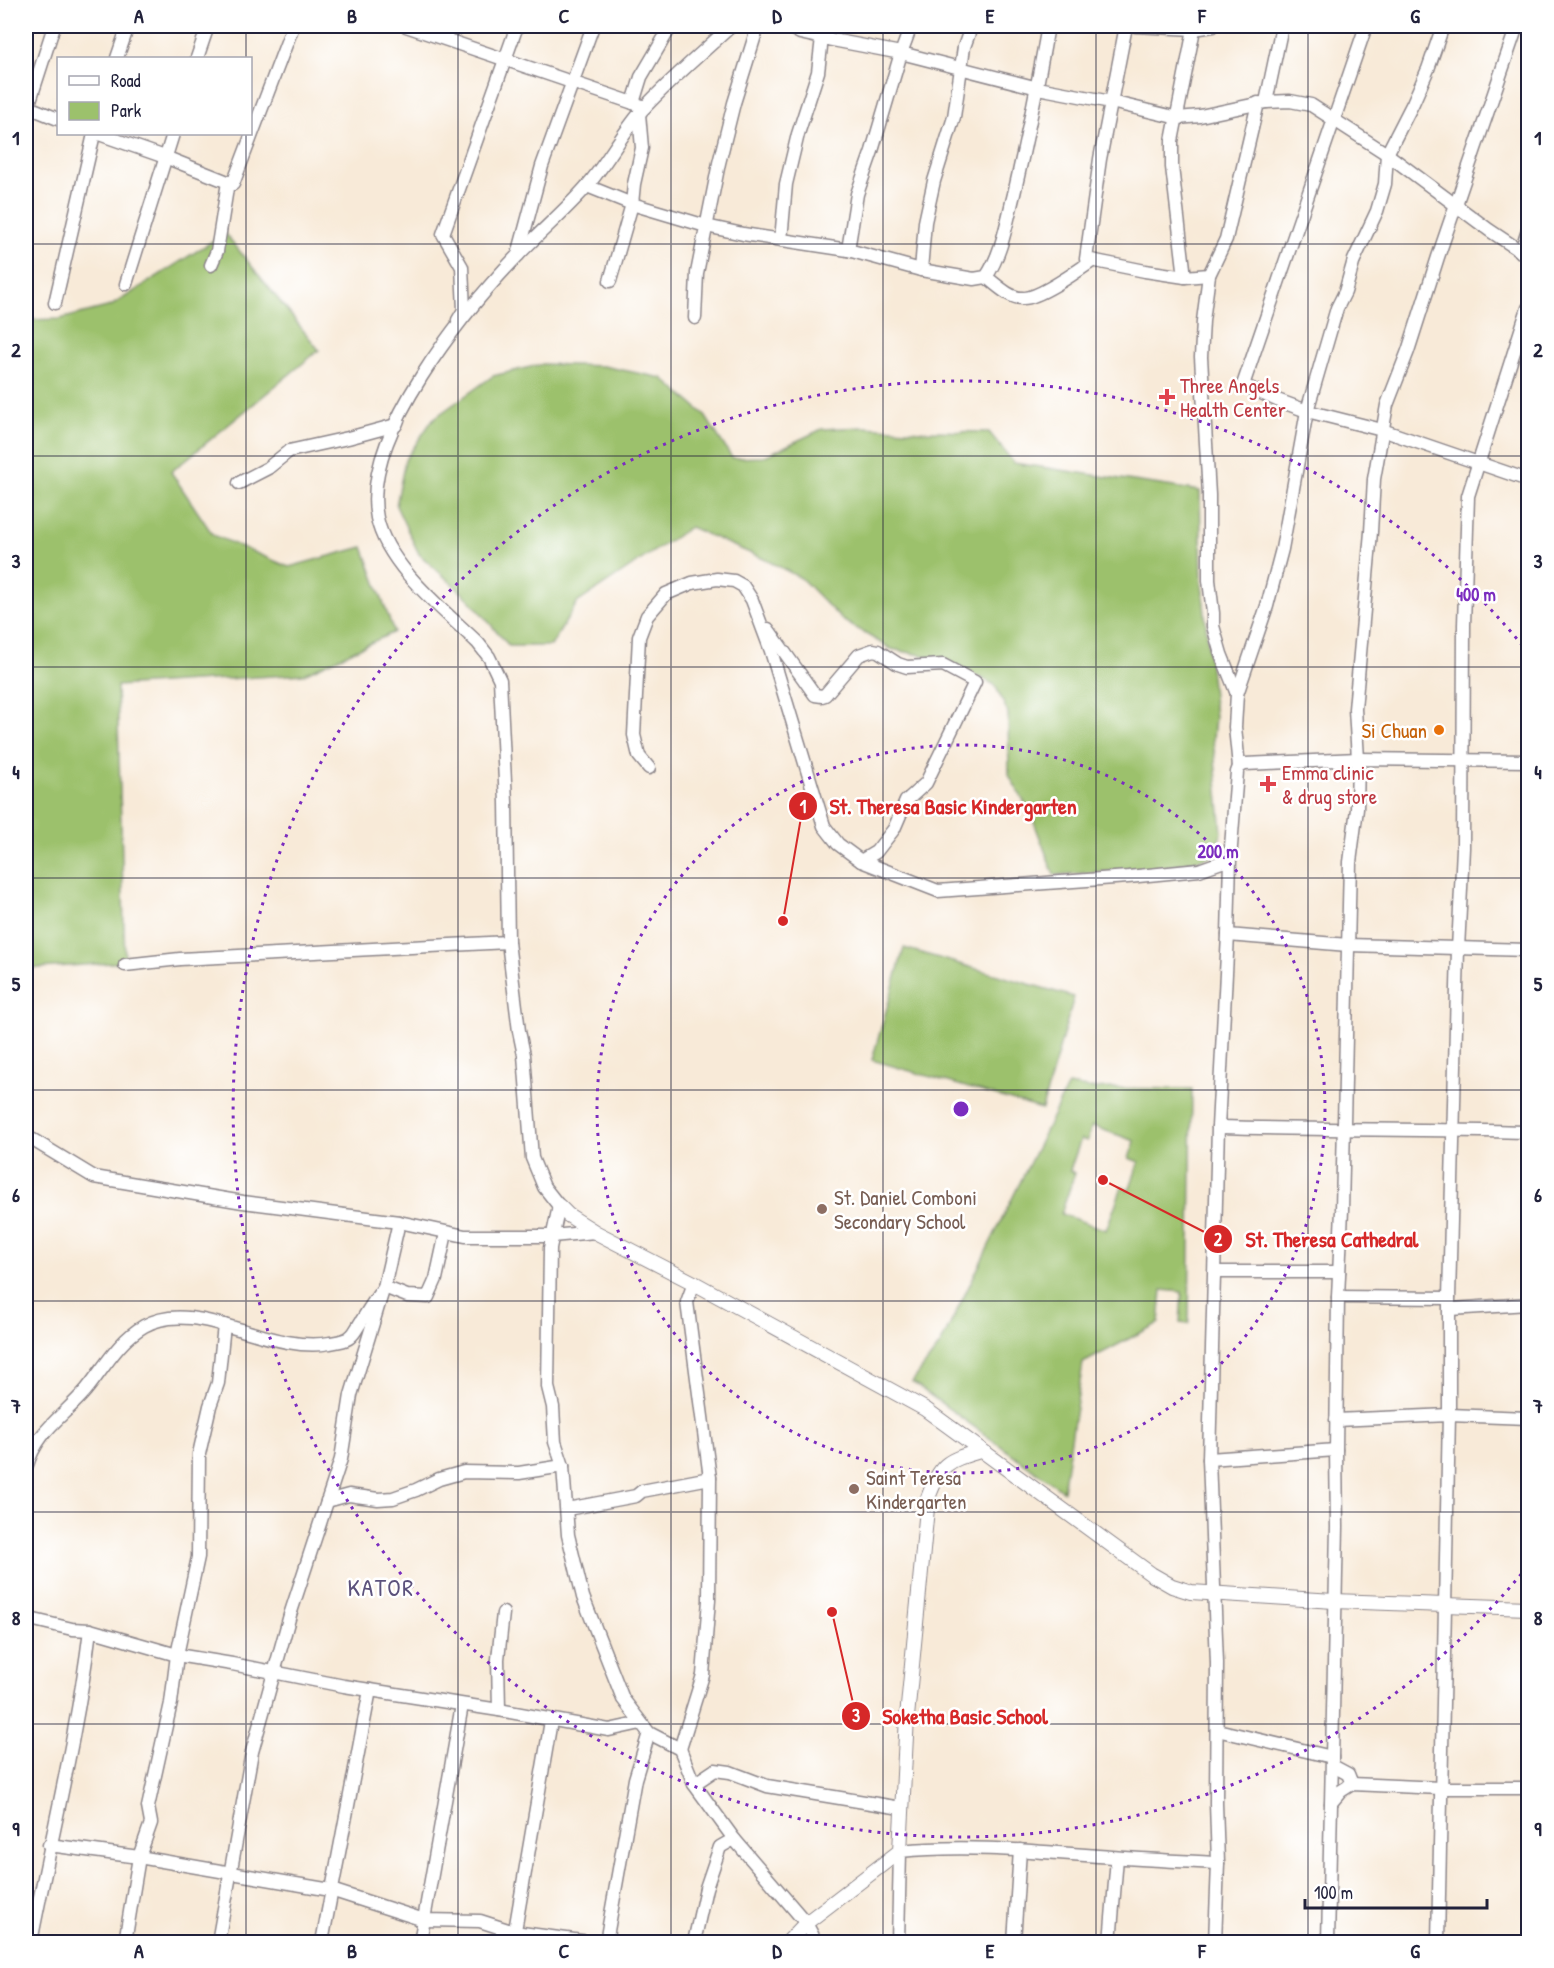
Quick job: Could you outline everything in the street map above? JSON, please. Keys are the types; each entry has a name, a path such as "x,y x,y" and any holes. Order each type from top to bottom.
{"street":[{"path":"54,26 26,109 57,119"},
{"path":"117,57 128,26"},
{"path":"196,57 208,26"},
{"path":"99,135 165,157 234,184 293,26"},
{"path":"406,26 439,31 505,60 633,103 642,111 642,148 632,204 610,281"},
{"path":"517,26 443,234 462,267 464,310 416,387 386,445 374,498 377,520 386,544 401,568 478,643 489,657 500,680 506,802 508,942 524,1055 532,1158 544,1187 568,1215 596,1232 925,1409 1151,1574 1172,1586 1191,1592 1335,1602 1528,1608"},
{"path":"517,256 542,166 593,26"},
{"path":"633,103 641,78 671,26"},
{"path":"239,483 268,468 289,451 396,425 423,374 441,347 517,256 587,186 642,111 731,26"},
{"path":"695,318 697,273 706,226 734,103 758,26"},
{"path":"787,26 800,33 901,53 1038,88 1178,118 1200,116 1262,103 1290,101 1311,105 1332,121 1387,154 1525,254 1528,230"},
{"path":"848,250 857,194 911,26"},
{"path":"986,278 993,267 1008,217 1038,88 1047,26"},
{"path":"1126,26 1100,159 1086,259 1185,277 1209,274"},
{"path":"1135,26 1194,29 1213,26"},
{"path":"1237,694 1213,626 1209,580 1209,495 1201,357 1203,321 1209,274 1226,239 1282,26"},
{"path":"1366,26 1243,385 1307,411 1382,430 1528,480"},
{"path":"1215,1942 1218,1863 1217,1730 1209,1459 1218,1127 1230,859 1239,767 1235,728 1237,694 1267,606 1282,549 1307,411 1337,308 1345,292 1354,260 1377,211 1385,184 1387,154 1417,95 1443,26"},
{"path":"1329,1942 1338,1297 1350,862 1357,809 1358,759 1355,709 1374,479 1387,405 1520,26 1528,28"},
{"path":"1185,277 1172,167 1172,141 1194,29"},
{"path":"921,270 925,222 934,181 954,117 964,47 969,33"},
{"path":"781,240 786,184 798,134 818,72 822,38"},
{"path":"55,303 96,135"},
{"path":"126,284 173,135"},
{"path":"211,265 217,251 228,182"},
{"path":"587,186 632,204 706,226 848,250 921,270 974,279 986,278 1011,296 1023,299 1035,297 1092,261"},
{"path":"1438,1942 1449,1415 1449,1303 1458,949 1463,848 1464,626 1468,496 1528,308"},
{"path":"649,768 639,756 634,735 639,637 647,616 666,594 692,583 717,579 734,581 743,586 756,610 803,752 824,826 838,844 861,861 938,891 1199,870 1230,859"},
{"path":"756,610 815,695 825,695 860,655 873,650 907,667 944,665 975,682 926,783 906,801 894,829 876,852 861,861"},
{"path":"1239,767 1245,764 1358,759 1528,761"},
{"path":"1228,935 1348,945 1528,951"},
{"path":"125,964 180,959 508,942"},
{"path":"1218,1127 1528,1132"},
{"path":"26,1138 94,1177 243,1202 399,1222 465,1236 552,1236 596,1232"},
{"path":"559,1206 552,1236 548,1387 553,1407 555,1442 563,1466 568,1535 583,1597 623,1699 650,1733 680,1749"},
{"path":"218,1942 252,1752 290,1616 341,1459 351,1395 384,1287 399,1222"},
{"path":"384,1287 407,1296 428,1297 436,1279 446,1233"},
{"path":"1215,1272 1339,1272"},
{"path":"694,1283 687,1302 710,1478 709,1600 703,1675 680,1749 694,1784 734,1839 806,1923 816,1942"},
{"path":"26,1467 36,1443 55,1420 86,1390 111,1355 145,1325 164,1319 196,1318 263,1338 306,1346 337,1342 351,1337 384,1287"},
{"path":"1338,1297 1449,1303 1528,1304"},
{"path":"125,1942 138,1857 151,1823 148,1807 171,1703 177,1655 198,1557 199,1454 218,1383 224,1325"},
{"path":"1336,1420 1449,1415 1528,1418"},
{"path":"1209,1459 1336,1450"},
{"path":"898,1942 901,1808 907,1718 928,1498 936,1475 953,1459 980,1451"},
{"path":"327,1501 349,1495 378,1499 393,1497 464,1472 519,1473 563,1466"},
{"path":"567,1509 636,1496 642,1491 710,1478"},
{"path":"499,1710 498,1659 503,1613"},
{"path":"26,1618 72,1629 90,1630 177,1655 369,1690 609,1730 641,1723"},
{"path":"31,1942 49,1845 59,1811 80,1705 90,1630"},
{"path":"322,1942 369,1690"},
{"path":"420,1942 462,1705"},
{"path":"513,1937 551,1721"},
{"path":"1217,1730 1332,1761 1348,1774 1352,1784"},
{"path":"606,1942 634,1779 650,1733"},
{"path":"694,1784 715,1770 730,1772 767,1786 901,1808"},
{"path":"1331,1803 1341,1791 1352,1784 1440,1788 1528,1788"},
{"path":"694,1942 706,1888 720,1847 734,1839"},
{"path":"49,1845 138,1857 331,1890 424,1920 480,1921 513,1937 589,1942"},
{"path":"788,1942 806,1923 900,1851 937,1848 1020,1850 1218,1863"},
{"path":"1014,1942 1020,1850"},
{"path":"1110,1942 1117,1858"}],"green space":[{"path":"225,233 319,350 171,472 213,535 289,567 363,547 394,632 304,674 117,686 125,962 26,969 26,320 60,319 111,306"},
{"path":"543,364 603,366 662,378 704,414 732,458 763,457 822,429 864,427 989,432 1014,463 1200,491 1202,583 1215,717 1213,739 1222,833 1213,856 1163,868 1054,875 1031,814 1009,775 1008,713 995,685 946,660 891,649 842,620 801,578 690,527 577,603 551,646 509,646 469,599 419,554 396,506 405,460 433,419 493,376"},
{"path":"904,948 1074,997 1042,1109 872,1060"},
{"path":"1068,1085 1087,1088 1192,1089 1189,1324 1180,1323 1182,1292 1162,1290 1159,1323 1083,1363 1063,1491 912,1382 940,1345","holes":["1092,1126 1135,1141 1129,1158 1139,1162 1129,1190 1122,1187 1106,1230 1061,1214 1075,1173 1070,1170 1081,1139 1087,1141"]}],"place":[{"name":"Three Angels Health Center","path":"1167,397"},
{"name":"Si Chuan","path":"1439,730"},
{"name":"Emma clinic & drug store","path":"1268,784"},
{"name":"St. Theresa Basic Kindergarten","path":"783,921"},
{"name":"St. Theresa Cathedral","path":"1103,1180"},
{"name":"St. Daniel Comboni Secondary School","path":"822,1209"},
{"name":"Saint Teresa Kindergarten","path":"854,1489"},
{"name":"Soketha Basic School","path":"832,1612"}],"district":[{"name":"KATOR","path":"381,1587"}]}
